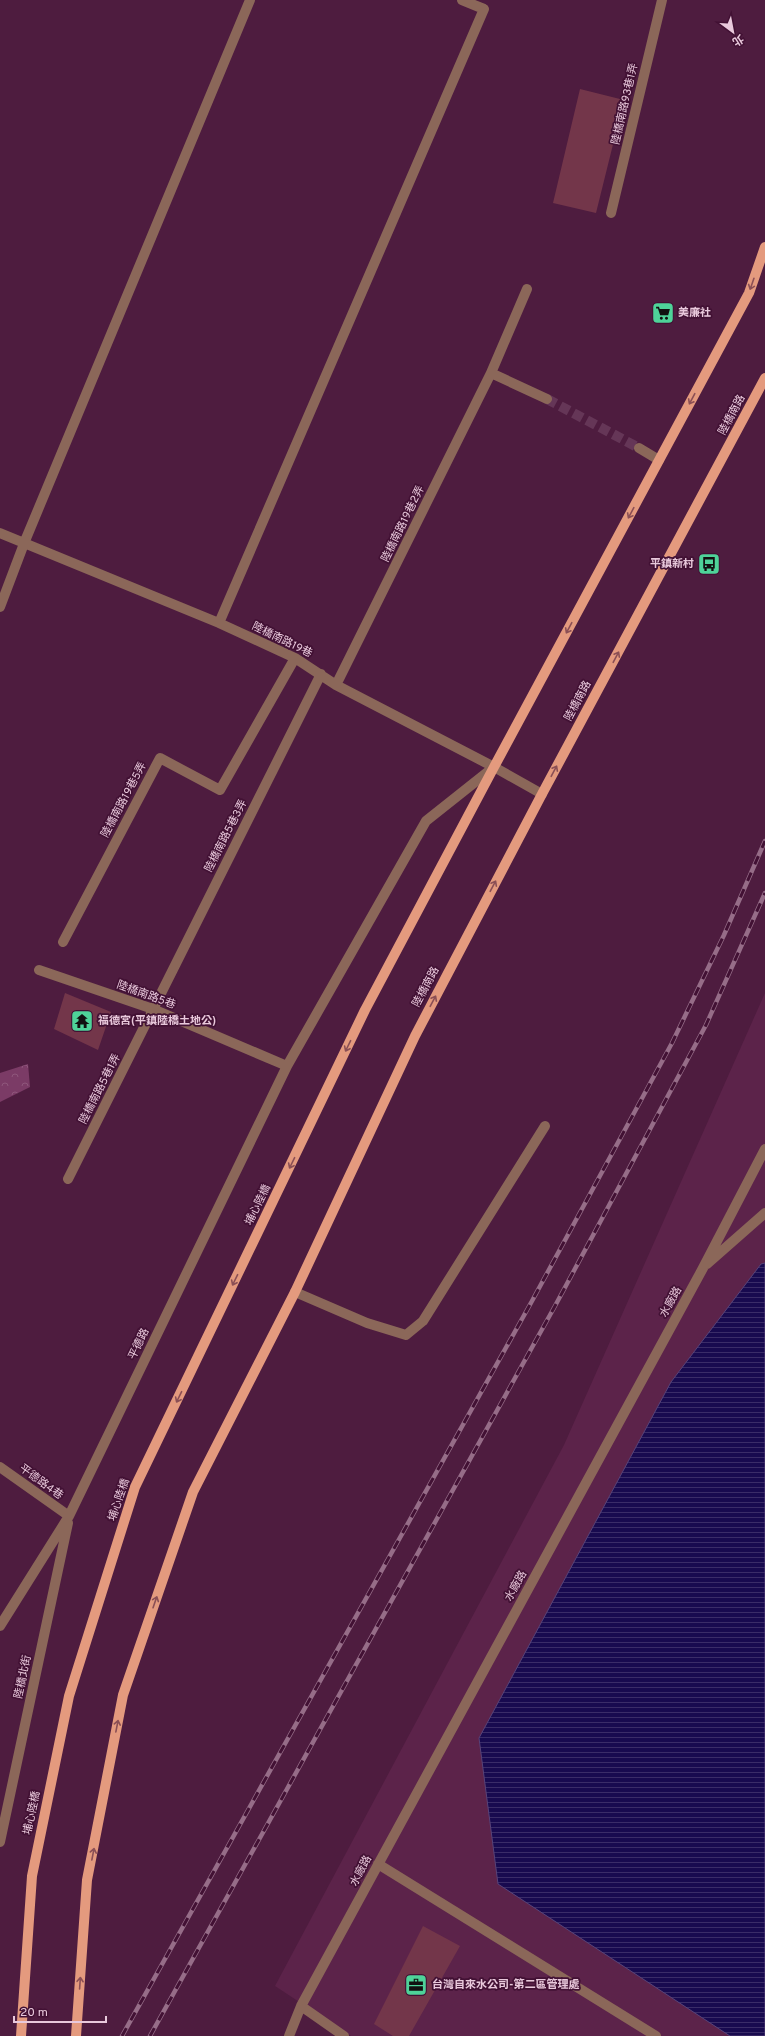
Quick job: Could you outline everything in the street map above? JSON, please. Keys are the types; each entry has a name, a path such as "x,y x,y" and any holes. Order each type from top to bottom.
{"main road":[{"path":"494,767 749,293 765,247"},
{"name":"陸橋南路","path":"295,1292 414,1036 765,378"},
{"name":"埔心陸橋","path":"21,2036 32,1876 69,1696 136,1487 365,1010 494,767"},
{"path":"76,2036 88,1880 123,1695 193,1492 295,1292"}],"street":[{"path":"0,606 25,541 250,0"},
{"path":"219,623 484,9 462,0"},
{"name":"陸橋南路93巷1弄","path":"611,213 662,0"},
{"name":"陸橋南路19巷2弄","path":"336,685 491,373 527,289"},
{"path":"491,373 547,399"},
{"path":"639,448 659,460"},
{"name":"陸橋南路19巷","path":"0,533 25,541 219,623 295,658 336,685 494,767 542,794"},
{"name":"陸橋南路19巷5弄","path":"63,942 160,758 220,790 295,658"},
{"name":"陸橋南路5巷3弄","path":"153,1009 321,674"},
{"path":"287,1066 426,821 494,767"},
{"name":"陸橋南路5巷","path":"39,970 153,1009 287,1066"},
{"name":"陸橋南路5巷1弄","path":"68,1179 153,1009"},
{"name":"平德路","path":"0,1626 69,1516 287,1066"},
{"path":"295,1292 366,1323 406,1335 423,1321 545,1126"},
{"name":"水廠路","path":"289,2036 301,2006 703,1268 765,1148"},
{"path":"703,1268 765,1213"},
{"name":"平德路4巷","path":"0,1467 69,1516"},
{"name":"陸橋北街","path":"0,1842 69,1516"},
{"path":"378,1864 656,2036"},
{"path":"301,2006 344,2036"}],"shaded area":[{"path":"765,993 765,2036 351,2036 275,1986 564,1445"},
{"path":"765,1263 765,2036 730,2036 498,1884 479,1738 671,1382 761,1264"}],"green space":[{"path":"28,1064 30,1087 0,1102 0,1073"}],"building":[{"path":"580,89 624,100 596,213 553,203"},
{"name":"福德宮(平鎮陸橋土地公)","path":"65,993 111,1012 98,1050 54,1029"},
{"name":"台灣自來水公司-第二區管理處","path":"423,1926 460,1946 409,2036 393,2036 374,2024"}],"tunnel":[{"path":"547,399 639,448"}],"railway":[{"path":"122,2036 532,1301 672,1043 724,935 765,841"},
{"path":"150,2036 555,1306 706,1025 765,893"}],"place":[{"name":"美廉社","path":"663,313"},
{"name":"平鎮新村","path":"709,564"},
{"name":"福德宮(平鎮陸橋土地公)","path":"82,1021"},
{"name":"台灣自來水公司-第二區管理處","path":"416,1985"}]}
